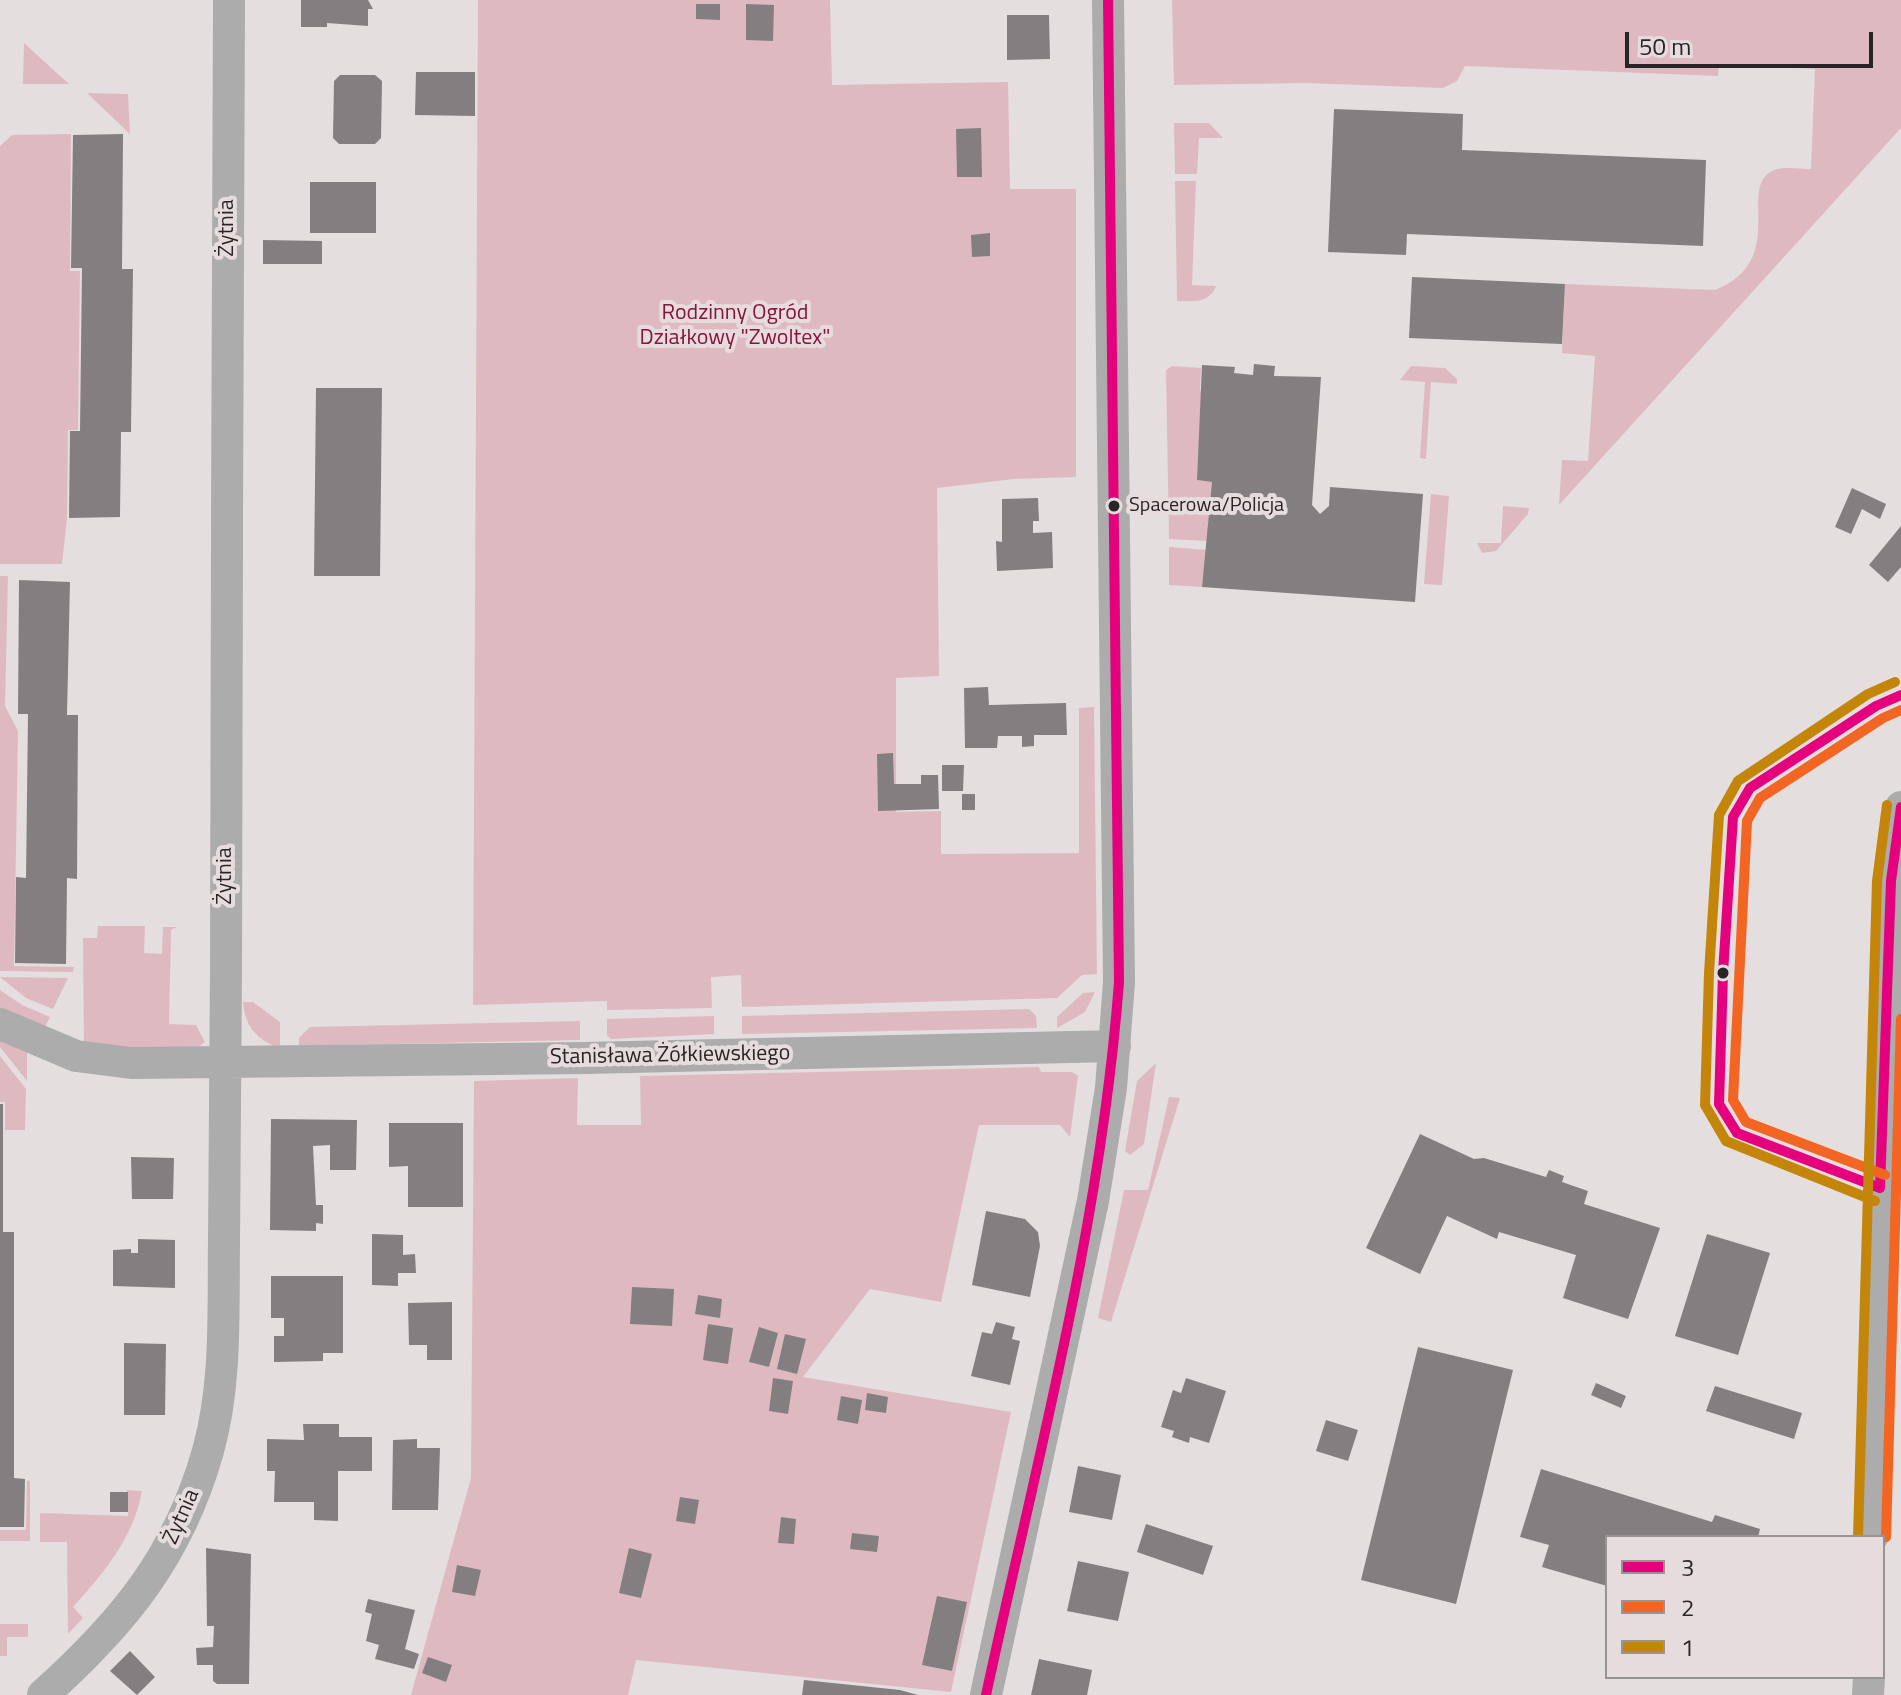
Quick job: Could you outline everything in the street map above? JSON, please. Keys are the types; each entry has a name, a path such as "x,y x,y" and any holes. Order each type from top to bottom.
{"street":[{"name":"Żytnia","path":"43,1695 101,1642 144,1589 172,1542 209,1447 222,1357 229,0"},
{"path":"986,1695 1093,1201 1115,1046 1119,982 1108,0"},
{"path":"1872,1535 1890,896 1901,807"},
{"name":"Stanisława Żółkiewskiego","path":"0,1024 76,1056 131,1063 1115,1046"}],"green space":[{"name":"Rodzinny Ogród Działkowy \"Zwoltex\"","path":"478,0 830,0 832,85 1008,82 1010,189 1076,189 1076,477 1014,479 937,488 939,676 896,678 896,812 941,811 941,854 1079,853 1079,708 1094,707 1097,974 1082,975 1057,998 742,1007 741,975 711,977 712,1008 607,1010 607,1001 473,1005"},
{"path":"1172,0 1901,0 1901,128 1559,505 1562,460 1588,461 1595,356 1562,353 1565,284 1715,290 1738,277 1751,261 1757,243 1759,191 1763,179 1778,169 1811,169 1815,69 1719,64 1718,76 1465,66 1457,81 1443,88 1306,83 1174,85"},
{"path":"24,43 69,84 23,84"},
{"path":"87,93 128,94 130,134"},
{"path":"1174,123 1209,123 1223,138 1199,138 1197,174 1175,174"},
{"path":"71,134 70,271 80,271 78,430 68,430 67,519 62,564 0,564 0,146 12,135"},
{"path":"1175,181 1196,181 1192,285 1216,286 1205,299 1177,301"},
{"path":"1172,366 1201,368 1200,391 1203,392 1197,480 1212,482 1208,541 1169,539 1166,370"},
{"path":"1411,366 1445,368 1457,379 1457,384 1431,382 1426,459 1420,458 1425,382 1400,380"},
{"path":"1431,494 1449,496 1442,585 1424,584"},
{"path":"1503,506 1529,508 1528,514 1496,551 1482,553 1477,543 1501,543"},
{"path":"1169,547 1207,550 1202,587 1169,585"},
{"path":"0,576 8,576 5,706 18,731 14,966 74,967 73,972 0,971"},
{"path":"98,926 145,926 144,953 162,954 163,927 177,927 171,930 169,1024 196,1025 205,1042 192,1052 84,1046 83,938 97,938"},
{"path":"0,977 68,978 53,1009 26,998"},
{"path":"0,990 22,1005 50,1017 42,1033 0,1013"},
{"path":"1095,992 1085,1012 1057,1028 1057,1017 1083,993"},
{"path":"243,1002 253,1002 280,1022 280,1048 254,1031 246,1019"},
{"path":"1029,1009 1036,1016 1037,1028 742,1034 742,1016"},
{"path":"714,1016 714,1034 611,1039 607,1035 607,1019"},
{"path":"580,1021 580,1040 299,1046 299,1038 310,1027"},
{"path":"0,1039 27,1052 27,1081 0,1047"},
{"path":"0,1056 26,1089 25,1130 5,1130 5,1102 0,1102"},
{"path":"1156,1063 1144,1144 1130,1155 1125,1151 1137,1081"},
{"path":"1039,1067 1041,1072 1072,1072 1078,1076 1070,1137 1060,1125 979,1125 941,1302 870,1289 803,1377 1011,1412 951,1692 636,1660 628,1695 411,1695 471,1478 474,1081 578,1078 577,1125 641,1125 640,1076"},
{"path":"1169,1097 1180,1098 1111,1322 1098,1318 1124,1190 1148,1190"},
{"path":"27,1480 30,1481 30,1541 0,1541 0,1530 26,1530"},
{"path":"127,1490 142,1491 132,1524 116,1554 73,1607 83,1618 68,1634 67,1542 40,1542 40,1513 128,1516"},
{"path":"0,1624 28,1624 28,1637 7,1637 7,1656 0,1656"}],"building":[{"path":"301,0 368,0 373,9 368,9 368,26 327,23 327,27 301,27"},
{"path":"696,4 720,4 720,20 696,19"},
{"path":"746,4 774,5 773,41 746,40"},
{"path":"1007,15 1049,15 1050,59 1007,60"},
{"path":"416,72 475,72 475,116 415,115"},
{"path":"340,75 375,75 382,81 381,138 375,144 339,144 333,138 334,81"},
{"path":"1334,109 1463,114 1462,150 1706,160 1703,246 1407,234 1406,255 1328,252"},
{"path":"981,128 982,177 957,177 956,129"},
{"path":"123,134 122,269 133,269 131,432 121,432 120,517 69,518 70,431 80,431 82,268 71,268 73,135"},
{"path":"310,182 376,182 376,233 310,233"},
{"path":"990,233 990,256 972,257 971,235"},
{"path":"263,240 322,241 322,264 263,264"},
{"path":"1412,277 1565,284 1562,344 1409,338"},
{"path":"1254,364 1275,366 1274,376 1321,377 1312,505 1320,514 1329,506 1330,487 1423,494 1415,602 1202,587 1212,482 1197,480 1202,365 1235,367 1234,373 1253,375"},
{"path":"316,388 382,388 380,576 314,576"},
{"path":"1852,488 1886,504 1880,519 1862,509 1851,534 1835,527"},
{"path":"1038,498 1039,521 1033,521 1033,533 1052,532 1053,568 997,571 996,541 1002,542 1002,499"},
{"path":"1901,526 1901,567 1888,582 1869,565"},
{"path":"19,580 70,582 67,715 78,715 77,879 67,878 66,964 15,963 16,877 26,878 28,714 18,714"},
{"path":"988,687 989,705 1066,703 1067,735 1034,735 1034,746 1022,747 1022,736 998,736 997,748 965,748 964,688"},
{"path":"893,753 894,784 921,784 921,775 938,775 939,809 878,811 877,754"},
{"path":"942,765 964,765 963,791 942,791"},
{"path":"962,794 975,794 975,810 962,810"},
{"path":"0,1104 3,1104 3,1232 14,1232 14,1478 25,1479 24,1527 0,1527"},
{"path":"271,1119 357,1120 356,1170 330,1170 330,1145 313,1146 316,1205 323,1205 323,1224 316,1223 316,1231 270,1230"},
{"path":"389,1123 463,1123 463,1207 408,1207 408,1166 389,1167"},
{"path":"1420,1134 1474,1159 1484,1158 1546,1177 1549,1170 1564,1176 1562,1182 1588,1191 1584,1204 1660,1228 1628,1319 1563,1298 1576,1255 1499,1232 1497,1239 1447,1216 1420,1274 1366,1248"},
{"path":"131,1157 174,1158 173,1199 132,1199"},
{"path":"986,1211 1025,1219 1038,1232 1040,1246 1030,1297 972,1285"},
{"path":"372,1234 403,1235 403,1255 415,1254 416,1273 398,1273 398,1286 372,1285"},
{"path":"1707,1234 1770,1253 1738,1355 1675,1336"},
{"path":"138,1239 175,1240 175,1288 113,1286 113,1250 131,1249 131,1253 138,1253"},
{"path":"271,1276 343,1276 343,1353 323,1353 323,1361 274,1362 274,1336 284,1336 284,1318 271,1318"},
{"path":"632,1287 674,1289 672,1326 630,1324"},
{"path":"698,1295 722,1299 720,1318 695,1314"},
{"path":"452,1302 452,1360 427,1360 427,1345 409,1345 408,1303"},
{"path":"996,1322 1015,1327 1012,1339 1020,1341 1010,1385 971,1376 982,1332 992,1334"},
{"path":"708,1324 733,1328 728,1364 703,1360"},
{"path":"759,1327 778,1333 769,1367 749,1362"},
{"path":"785,1334 806,1339 797,1374 777,1369"},
{"path":"124,1343 166,1344 165,1415 124,1415"},
{"path":"1418,1347 1513,1370 1456,1604 1361,1580"},
{"path":"773,1378 793,1381 788,1414 769,1411"},
{"path":"1186,1378 1226,1391 1209,1443 1190,1437 1189,1443 1172,1437 1174,1431 1161,1427 1173,1390 1181,1393"},
{"path":"1596,1383 1626,1396 1621,1408 1591,1395"},
{"path":"1715,1386 1802,1413 1794,1439 1706,1411"},
{"path":"867,1393 888,1397 886,1413 865,1410"},
{"path":"841,1396 862,1400 858,1424 837,1420"},
{"path":"1326,1420 1358,1430 1348,1461 1316,1451"},
{"path":"303,1424 339,1424 339,1437 372,1437 372,1471 338,1471 338,1521 314,1520 314,1502 274,1502 275,1471 267,1471 267,1439 304,1440"},
{"path":"417,1439 417,1448 440,1448 438,1510 392,1510 393,1440"},
{"path":"1078,1466 1121,1475 1112,1520 1069,1512"},
{"path":"1541,1469 1712,1522 1715,1515 1760,1529 1758,1535 1605,1535 1605,1585 1542,1567 1549,1545 1520,1537"},
{"path":"110,1492 128,1492 128,1512 110,1512"},
{"path":"680,1497 699,1500 695,1524 676,1521"},
{"path":"781,1517 796,1519 794,1544 778,1543"},
{"path":"1146,1524 1213,1546 1203,1575 1137,1552"},
{"path":"852,1533 879,1536 877,1552 850,1549"},
{"path":"206,1548 251,1554 249,1684 217,1684 213,1681 213,1665 197,1665 196,1648 213,1647 214,1626 207,1626"},
{"path":"629,1548 652,1554 641,1598 619,1593"},
{"path":"1078,1561 1129,1572 1118,1621 1067,1611"},
{"path":"457,1565 481,1570 475,1596 452,1592"},
{"path":"937,1596 967,1602 952,1671 922,1665"},
{"path":"368,1599 415,1610 405,1649 419,1654 414,1669 375,1659 379,1645 366,1641 372,1614 365,1612"},
{"path":"130,1651 155,1677 137,1695 110,1671"},
{"path":"428,1657 452,1665 446,1682 422,1673"},
{"path":"1039,1659 1092,1670 1087,1695 1031,1695"},
{"path":"804,1680 900,1690 918,1695 802,1695"}],"transit line":[{"name":"3","path":"986,1695 1046,1429 1082,1251 1098,1162 1119,982 1108,0"},
{"name":"1","path":"1875,1201 1726,1141 1705,1105 1709,973 1719,815 1738,781 1868,694 1895,682"},
{"name":"3","path":"1901,695 1876,706 1750,788 1733,817 1723,973 1719,1104 1737,1133 1880,1188 1891,881 1901,807"},
{"name":"2","path":"1885,1175 1746,1122 1733,1100 1747,821 1760,798 1883,718 1901,710"},
{"name":"1","path":"1858,1535 1877,881 1887,805"},
{"name":"2","path":"1886,1537 1901,1019"}],"place":[{"name":"Spacerowa/Policja","path":"1114,506"}]}
